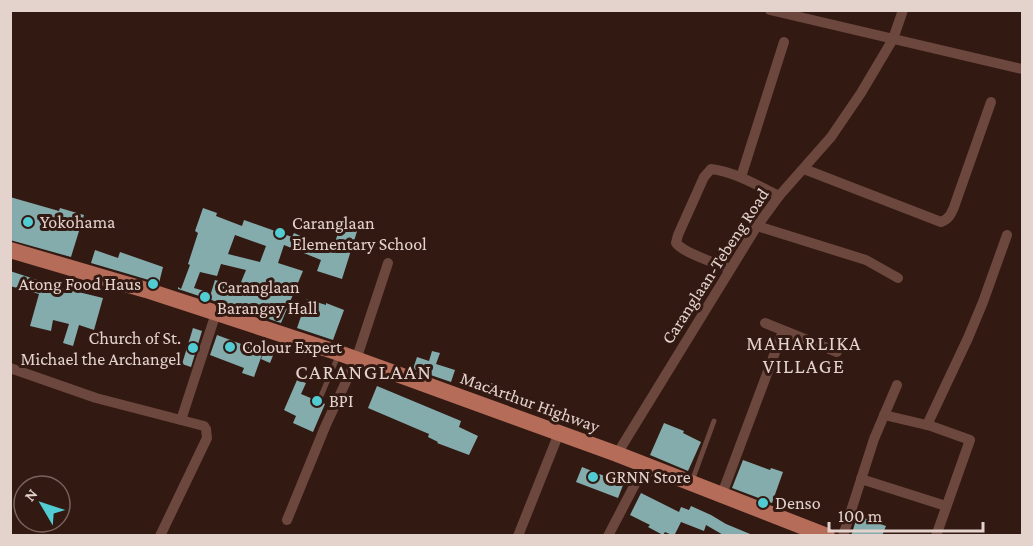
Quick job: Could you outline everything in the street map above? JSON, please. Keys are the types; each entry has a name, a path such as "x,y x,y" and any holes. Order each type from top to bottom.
{"main road":[{"name":"MacArthur Highway","path":"10,250 339,353 617,453 827,536"}],"street":[{"path":"770,10 1023,69"},
{"name":"Caranglaan-Tebeng Road","path":"617,453 757,226 779,196 831,137 855,102 893,39 903,10"},
{"path":"741,177 784,42"},
{"path":"804,169 941,222 946,220 954,207 991,102"},
{"path":"730,269 687,251 676,243 704,177 711,169 721,170 779,196"},
{"path":"757,226 866,260 898,278"},
{"path":"927,425 972,329 1007,235"},
{"path":"287,520 324,427 356,360 388,263"},
{"path":"181,420 216,313"},
{"path":"765,323 837,352"},
{"path":"722,494 783,331"},
{"path":"10,368 96,398 204,426 207,438 160,536"},
{"path":"843,536 874,439 897,385"},
{"path":"884,415 927,425 970,440 936,536"},
{"path":"518,536 559,433"},
{"path":"608,536 645,465"},
{"path":"861,480 946,506"}],"lane":[{"path":"321,396 339,353"},
{"path":"692,482 714,421"}],"building":[{"path":"10,197 59,211 60,208 84,215 71,257 10,240"},
{"path":"203,208 217,213 216,216 242,226 244,220 292,237 294,233 305,238 303,242 332,252 343,217 360,222 342,279 317,271 321,260 284,245 278,263 303,271 281,323 178,289 178,287 181,289 190,265 188,264 198,233 195,231","holes":["235,235 266,246 260,262 228,254","221,264 246,270 239,287 215,280 211,293 194,288 200,272 217,276"]},
{"path":"95,250 118,258 120,252 163,267 159,283 91,263"},
{"path":"10,271 62,288 103,298 94,330 79,325 73,346 63,343 69,324 53,320 51,331 30,326 39,294 10,286"},
{"path":"307,299 344,310 333,340 297,328"},
{"path":"193,328 202,331 191,367 182,364"},
{"path":"217,335 263,352 254,377 242,373 244,368 210,355"},
{"path":"265,349 274,353 270,363 261,359"},
{"path":"432,351 440,353 436,364 455,370 451,382 413,369 417,357 429,361"},
{"path":"297,380 306,383 301,394 325,404 313,432 293,423 296,416 284,410"},
{"path":"491,383 505,389 500,400 486,395"},
{"path":"377,386 461,421 459,427 478,436 469,455 437,443 428,437 429,434 368,408"},
{"path":"664,423 684,431 683,433 701,442 688,471 650,455"},
{"path":"743,460 770,470 771,468 783,472 772,503 732,488"},
{"path":"582,467 612,479 613,476 625,480 618,498 576,482"},
{"path":"641,493 679,512 681,507 689,510 691,506 755,536 725,536 706,525 704,531 681,522 674,536 665,532 663,535 648,527 650,525 630,515"},
{"path":"857,517 886,526 882,536 851,536"}],"place":[{"name":"Yokohama","path":"28,222"},
{"name":"Caranglaan Elementary School","path":"280,233"},
{"name":"Atong Food Haus","path":"153,284"},
{"name":"Caranglaan Barangay Hall","path":"205,297"},
{"name":"Colour Expert","path":"230,347"},
{"name":"Church of St. Michael the Archangel","path":"193,348"},
{"name":"BPI","path":"317,401"},
{"name":"GRNN Store","path":"593,477"},
{"name":"Denso","path":"763,503"}],"district":[{"name":"MAHARLIKA VILLAGE","path":"804,354"},
{"name":"CARANGLAAN","path":"364,372"}]}
